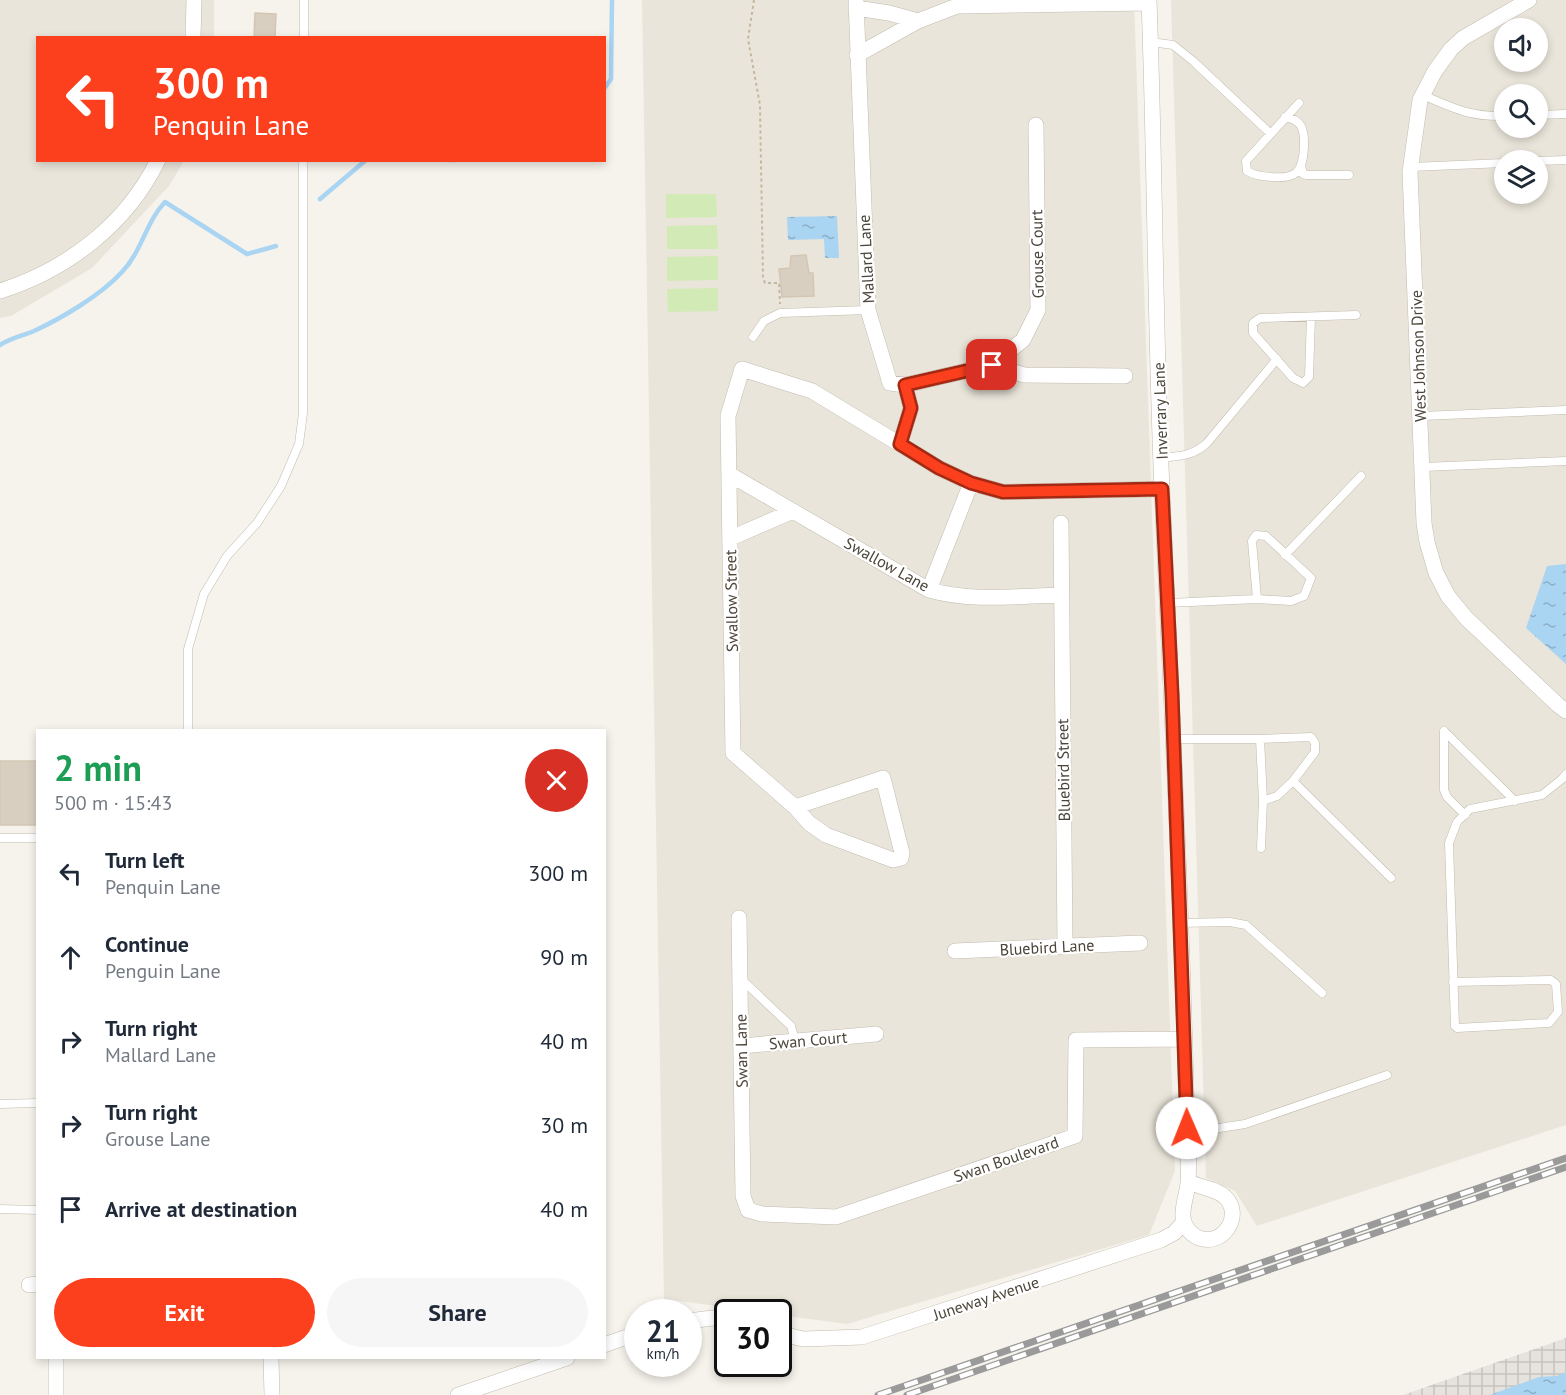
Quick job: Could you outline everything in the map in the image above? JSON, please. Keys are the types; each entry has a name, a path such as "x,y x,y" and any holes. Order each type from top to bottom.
{"street":[{"path":"193,36 194,0"},
{"path":"857,55 918,21 957,6 1149,2"},
{"name":"Inverrary Lane","path":"1149,2 1162,489 1185,1039 1188,1181 1183,1213 1184,1222"},
{"name":"West Johnson Drive","path":"1519,2 1463,38 1435,71 1420,100 1411,166 1427,542 1436,573 1448,596 1466,618 1566,711"},
{"path":"856,4 918,21"},
{"name":"Mallard Lane","path":"856,4 868,310 890,384 905,385"},
{"name":"Grouse Court","path":"992,365 1023,340 1038,310 1036,125"},
{"path":"0,291 48,272 81,251 109,228 133,200 157,162"},
{"path":"1125,376 1024,375 992,365 905,385 911,408 900,444 939,468 971,483 1003,492 1162,489"},
{"name":"Swallow Street","path":"795,807 883,778 902,853 901,858 893,860 826,835 809,823 795,807 733,753 728,416 742,369 812,391 900,444"},
{"name":"Swallow Lane","path":"729,474 929,590 948,595 980,598 1061,595"},
{"path":"929,590 971,483"},
{"path":"730,538 793,511"},
{"name":"Bluebird Street","path":"1061,523 1065,946"},
{"name":"Swan Lane","path":"739,918 743,1196 748,1210 762,1214 836,1217 880,1202"},
{"name":"Bluebird Lane","path":"955,951 1140,943"},
{"name":"Swan Court","path":"741,1046 876,1034"},
{"name":"Swan Boulevard","path":"880,1202 1075,1136 1076,1040 1185,1039"},
{"path":"1184,1222 1194,1235 1209,1239 1219,1237 1226,1232 1233,1215 1230,1203 1225,1196 1198,1187 1188,1181"},
{"name":"Juneway Avenue","path":"792,1336 803,1339 862,1337 1161,1240 1174,1233 1184,1222"},
{"path":"606,1344 624,1338"},
{"path":"56,1359 56,1395"},
{"path":"271,1359 272,1395"},
{"path":"458,1395 564,1359"}],"lane":[{"path":"304,0 304,36"},
{"path":"1150,42 1173,45 1193,60 1270,133"},
{"path":"1423,95 1457,111 1473,115 1494,116"},
{"path":"1299,103 1246,161 1247,171 1260,176 1289,176 1298,171 1301,162"},
{"path":"1548,115 1566,114"},
{"path":"1286,117 1294,118 1303,131 1301,162 1303,174 1349,175"},
{"path":"1548,161 1566,160"},
{"path":"188,729 188,649 204,594 227,556 263,514 281,486 299,444 303,413 303,162"},
{"path":"1411,166 1494,163"},
{"path":"753,337 764,321 780,313 868,310"},
{"path":"1311,317 1309,377 1303,383 1293,378 1253,333 1253,323 1260,318 1356,315"},
{"path":"1161,458 1187,456 1198,451 1277,359"},
{"path":"1421,416 1566,410"},
{"path":"1423,467 1566,461"},
{"path":"1286,555 1361,476"},
{"path":"1168,603 1257,599 1291,602 1304,596 1311,579 1266,536 1256,535 1252,541 1257,599"},
{"path":"1464,815 1444,790 1444,731 1515,801"},
{"path":"1174,739 1260,740 1311,737 1315,743 1315,752 1293,781 1277,796 1263,801"},
{"path":"1260,740 1263,801 1261,848"},
{"path":"1453,982 1551,980 1556,984 1558,1012 1549,1023 1457,1028 1455,1026 1453,982 1449,843 1457,822 1470,809 1542,795 1566,774"},
{"path":"1293,781 1391,878"},
{"path":"0,838 36,838"},
{"path":"1180,923 1230,922 1246,925 1322,993"},
{"path":"740,978 791,1026 795,1041"},
{"path":"1187,1128 1219,1128 1245,1124 1387,1075"},
{"path":"0,1104 36,1104"},
{"path":"0,1209 36,1210"}],"path":[{"path":"754,0 748,39 760,105 763,278 765,283 779,283 780,313"}],"shaded area":[{"path":"0,0 214,0 214,36 36,36 36,162 183,162 169,186 92,268 11,316 0,318"},
{"path":"642,0 1134,0 1175,1171 1149,1235 847,1324 792,1317 792,1299 714,1299 714,1306 702,1304 702,1299 664,1299"},
{"path":"1171,0 1566,0 1566,1125 1257,1226 1235,1191 1206,1178"},
{"path":"1566,1338 1566,1395 1403,1395"}],"green space":[{"path":"666,194 716,194 717,217 666,218"},
{"path":"717,225 718,249 667,249 667,226"},
{"path":"718,256 718,280 667,281 667,257"},
{"path":"718,288 718,311 668,312 667,289"}],"water":[{"path":"837,216 839,258 825,258 824,239 788,240 787,217"},
{"path":"1566,564 1566,664 1526,628 1547,566"},
{"path":"1566,1372 1566,1395 1490,1395 1539,1377 1557,1376"}],"building":[{"path":"255,13 276,14 275,36 254,36"},
{"path":"806,255 809,273 813,273 814,296 782,297 779,269 790,268 791,256"},
{"path":"0,761 36,761 36,825 0,825"}],"waterway":[{"path":"606,86 611,79 612,0"},
{"path":"320,199 364,162"},
{"path":"0,345 57,320 113,281 129,264 153,218 165,202 247,254 276,246"}],"railway":[{"path":"878,1395 1566,1158"},
{"path":"907,1395 1566,1167"}],"route":[{"path":"992,365 905,385 911,408 900,444 939,468 971,483 1003,492 1162,489 1172,694 1187,1128"}]}
